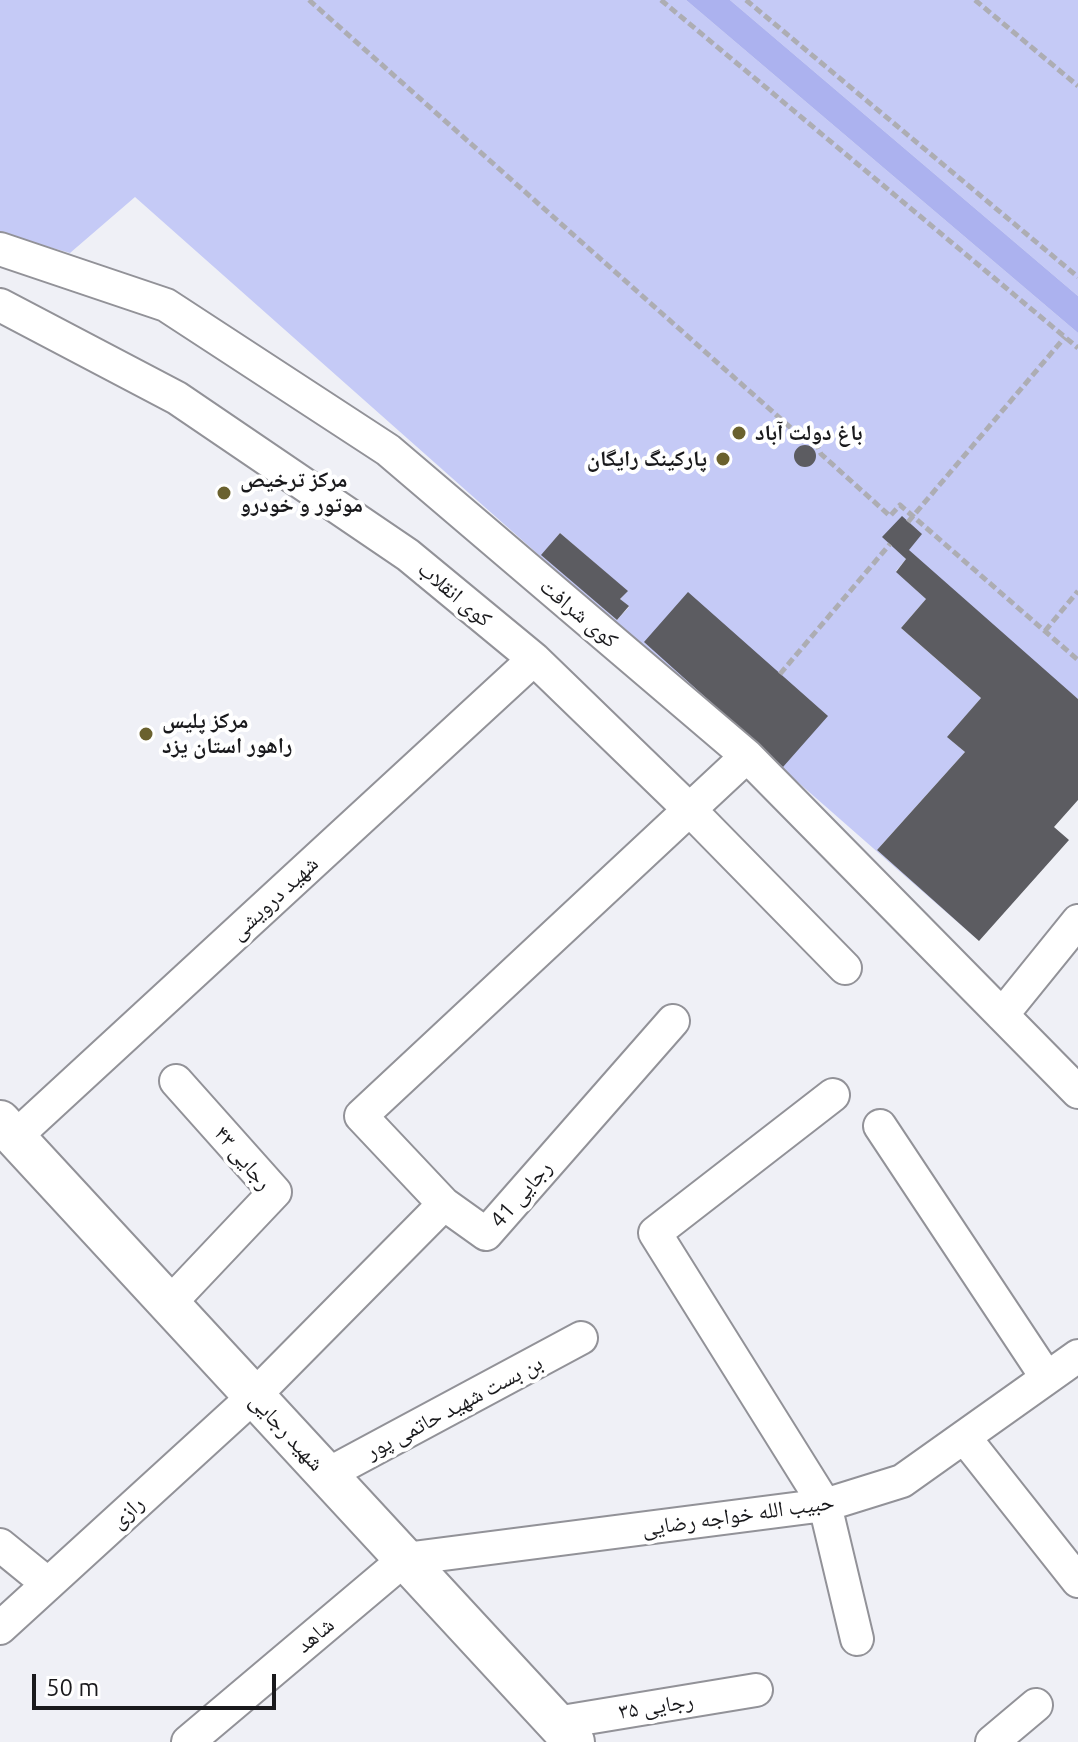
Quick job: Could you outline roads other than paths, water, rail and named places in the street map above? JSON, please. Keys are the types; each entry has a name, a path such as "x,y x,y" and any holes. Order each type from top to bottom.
{"main road":[{"name":"شهید رجایی","path":"8,1129 565,1732"}],"street":[{"name":"کوی شرافت","path":"0,249 166,305 388,450 747,756 1078,1092"},
{"name":"کوی انقلاب","path":"0,305 177,398 408,555 534,659 691,811 845,968"},
{"name":"شهید درویشی","path":"8,1129 534,659"},
{"path":"254,1396 444,1204 361,1116 747,756"},
{"path":"1002,1015 1078,921"},
{"name":"رجایی 41","path":"444,1204 486,1234 673,1021"},
{"name":"رجایی ۴۳","path":"169,1304 275,1192 176,1081"},
{"path":"833,1095 655,1233 825,1505 857,1639"},
{"path":"880,1126 1047,1378"},
{"name":"بن بست شهید حاتمی پور","path":"326,1475 581,1338"},
{"name":"حبیب الله خواجه رضایی","path":"405,1559 825,1505 902,1481 1078,1356"},
{"name":"رازی","path":"0,1628 254,1396"},
{"path":"964,1437 1078,1581"},
{"path":"0,1545 48,1584"},
{"name":"شاهد","path":"188,1742 405,1559"},
{"name":"رجایی ۳۵","path":"565,1732 756,1690"},
{"path":"992,1742 1036,1705"}],"place":[{"name":"باغ دولت آباد","path":"739,433"},
{"name":"پارکینگ رایگان","path":"723,459"},
{"name":"مرکز ترخیص موتور و خودرو","path":"224,493"},
{"name":"مرکز پلیس راهور استان یزد","path":"146,734"}]}
